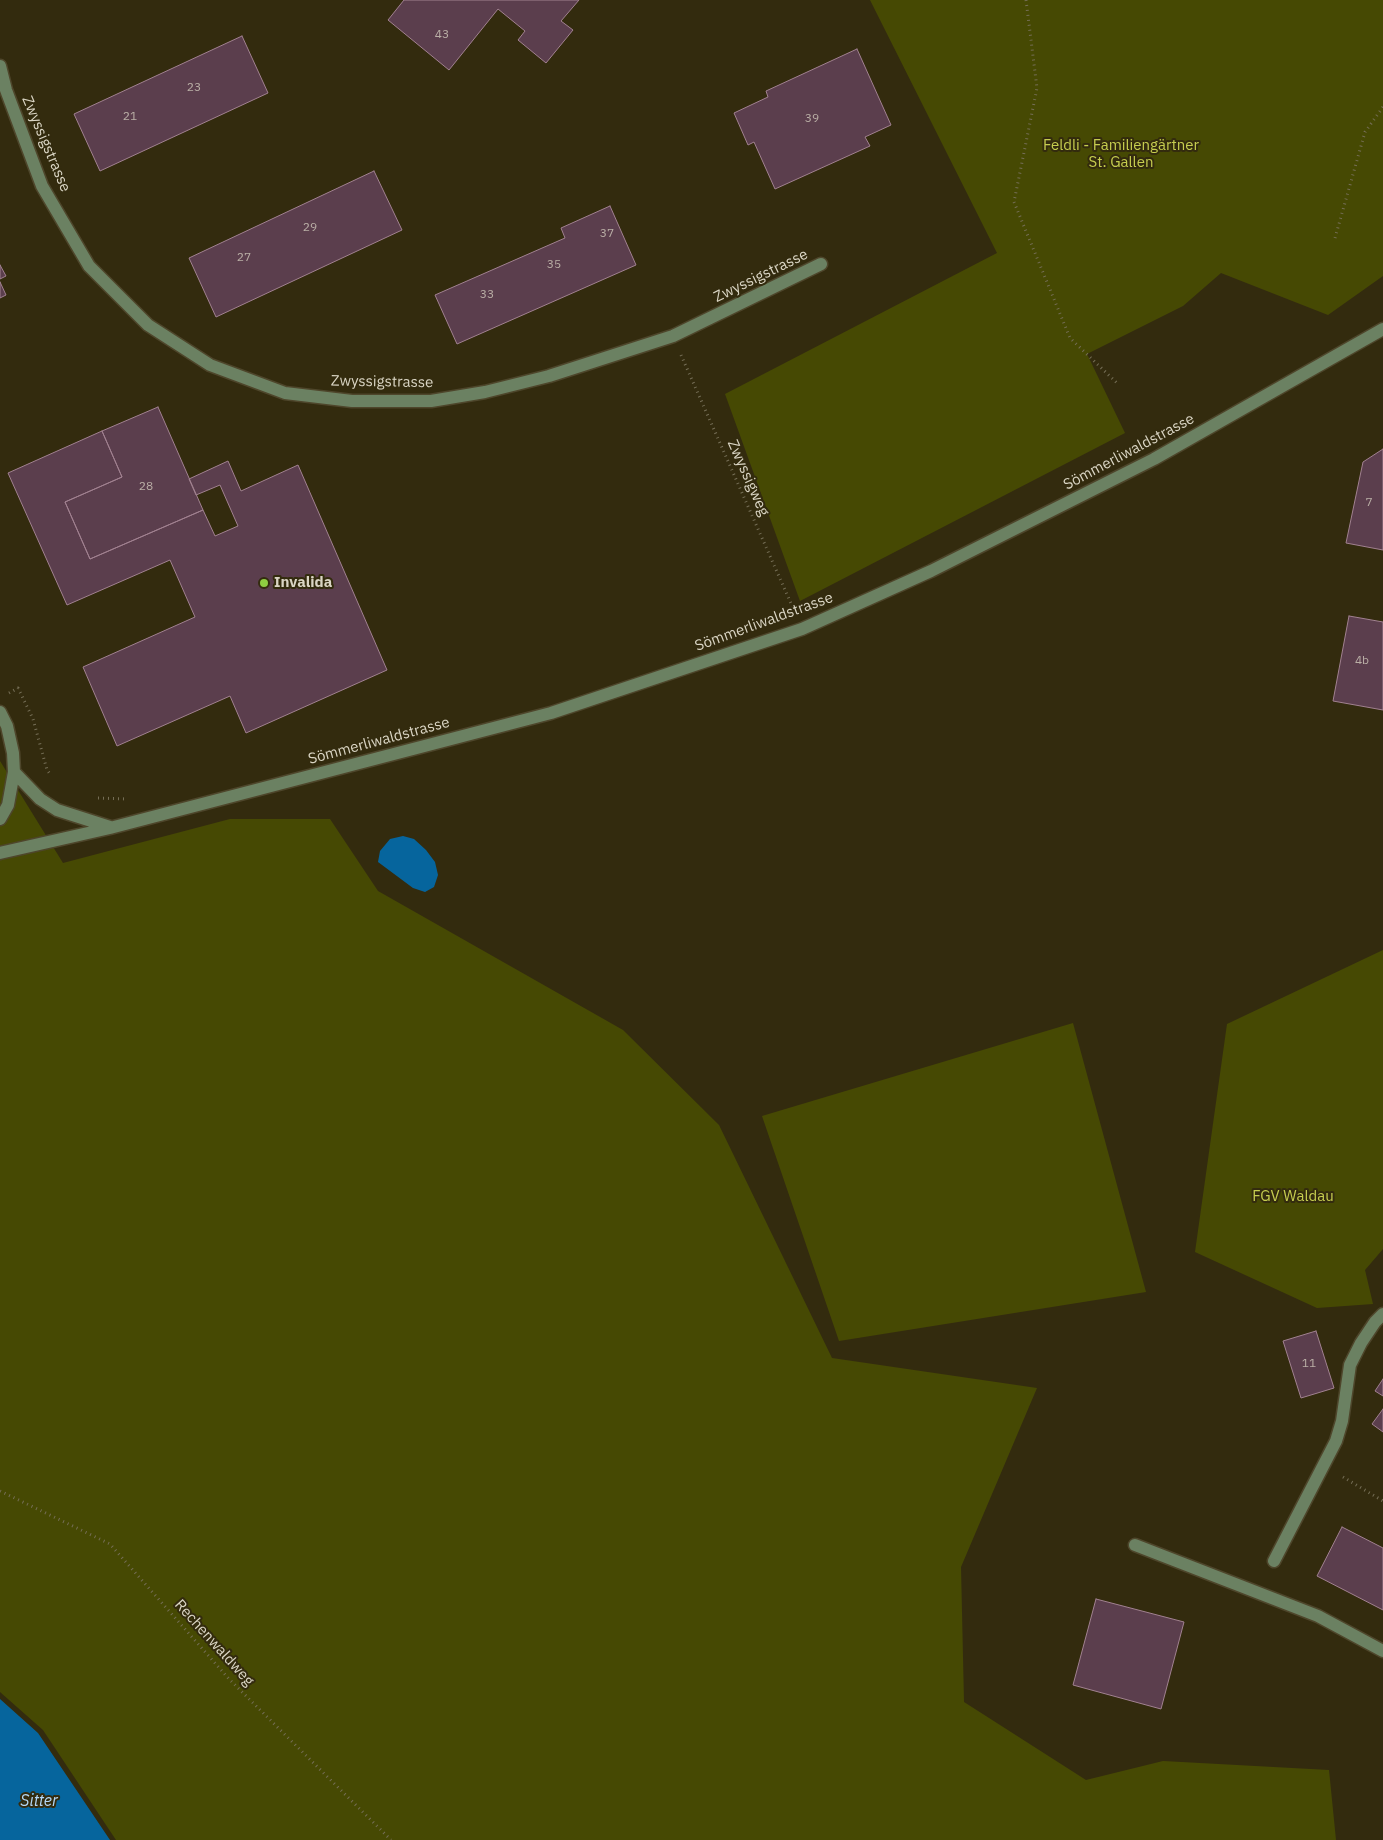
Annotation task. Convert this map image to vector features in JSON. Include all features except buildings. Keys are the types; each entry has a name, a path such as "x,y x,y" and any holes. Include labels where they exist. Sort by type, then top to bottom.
{"street":[{"name":"Zwyssigstrasse","path":"0,66 6,90 42,186 89,266 148,325 210,365 285,393 352,401 431,401 485,392 549,376 673,336 822,264"},
{"name":"Sömmerliwaldstrasse","path":"0,853 110,828 551,713 802,628 931,571 1154,459 1383,329"},
{"path":"0,712 7,726 14,772 8,805 0,819"},
{"path":"14,772 40,798 57,810 110,828"},
{"path":"1274,1561 1336,1441 1342,1421 1350,1365 1361,1343 1375,1322 1383,1314"},
{"path":"1135,1545 1318,1616 1383,1651"}],"path":[{"path":"1026,0 1037,88 1014,202 1070,338 1117,383"},
{"path":"1335,238 1364,132 1383,107"},
{"name":"Zwyssigweg","path":"673,336 802,628"},
{"path":"18,688 32,719 47,770 51,776"},
{"path":"90,798 121,798 130,800"},
{"path":"1323,1465 1383,1501"},
{"name":"Rechenwaldweg","path":"0,1491 110,1544 230,1680 391,1840"}],"green space":[{"name":"Feldli - Familiengärtner St. Gallen","path":"870,0 1383,0 1383,276 1328,315 1221,273 1183,306 1087,354 1125,433 800,601 725,394 997,253"},
{"path":"0,761 63,863 230,819 330,819 378,891 623,1030 719,1125 832,1358 1037,1388 961,1567 964,1702 1086,1780 1163,1761 1329,1770 1336,1840 116,1840 43,1730 0,1692"},
{"name":"FGV Waldau","path":"1383,950 1383,1249 1365,1270 1373,1304 1317,1308 1195,1252 1227,1024"},
{"path":"1073,1023 1146,1292 839,1341 762,1116"}],"water":[{"path":"403,836 414,839 435,862 438,875 434,887 425,892 413,888 378,862 380,851 390,839"},
{"name":"Sitter","path":"0,1699 38,1733 110,1840 0,1840"}],"place":[{"name":"Invalida","path":"264,583"}]}
